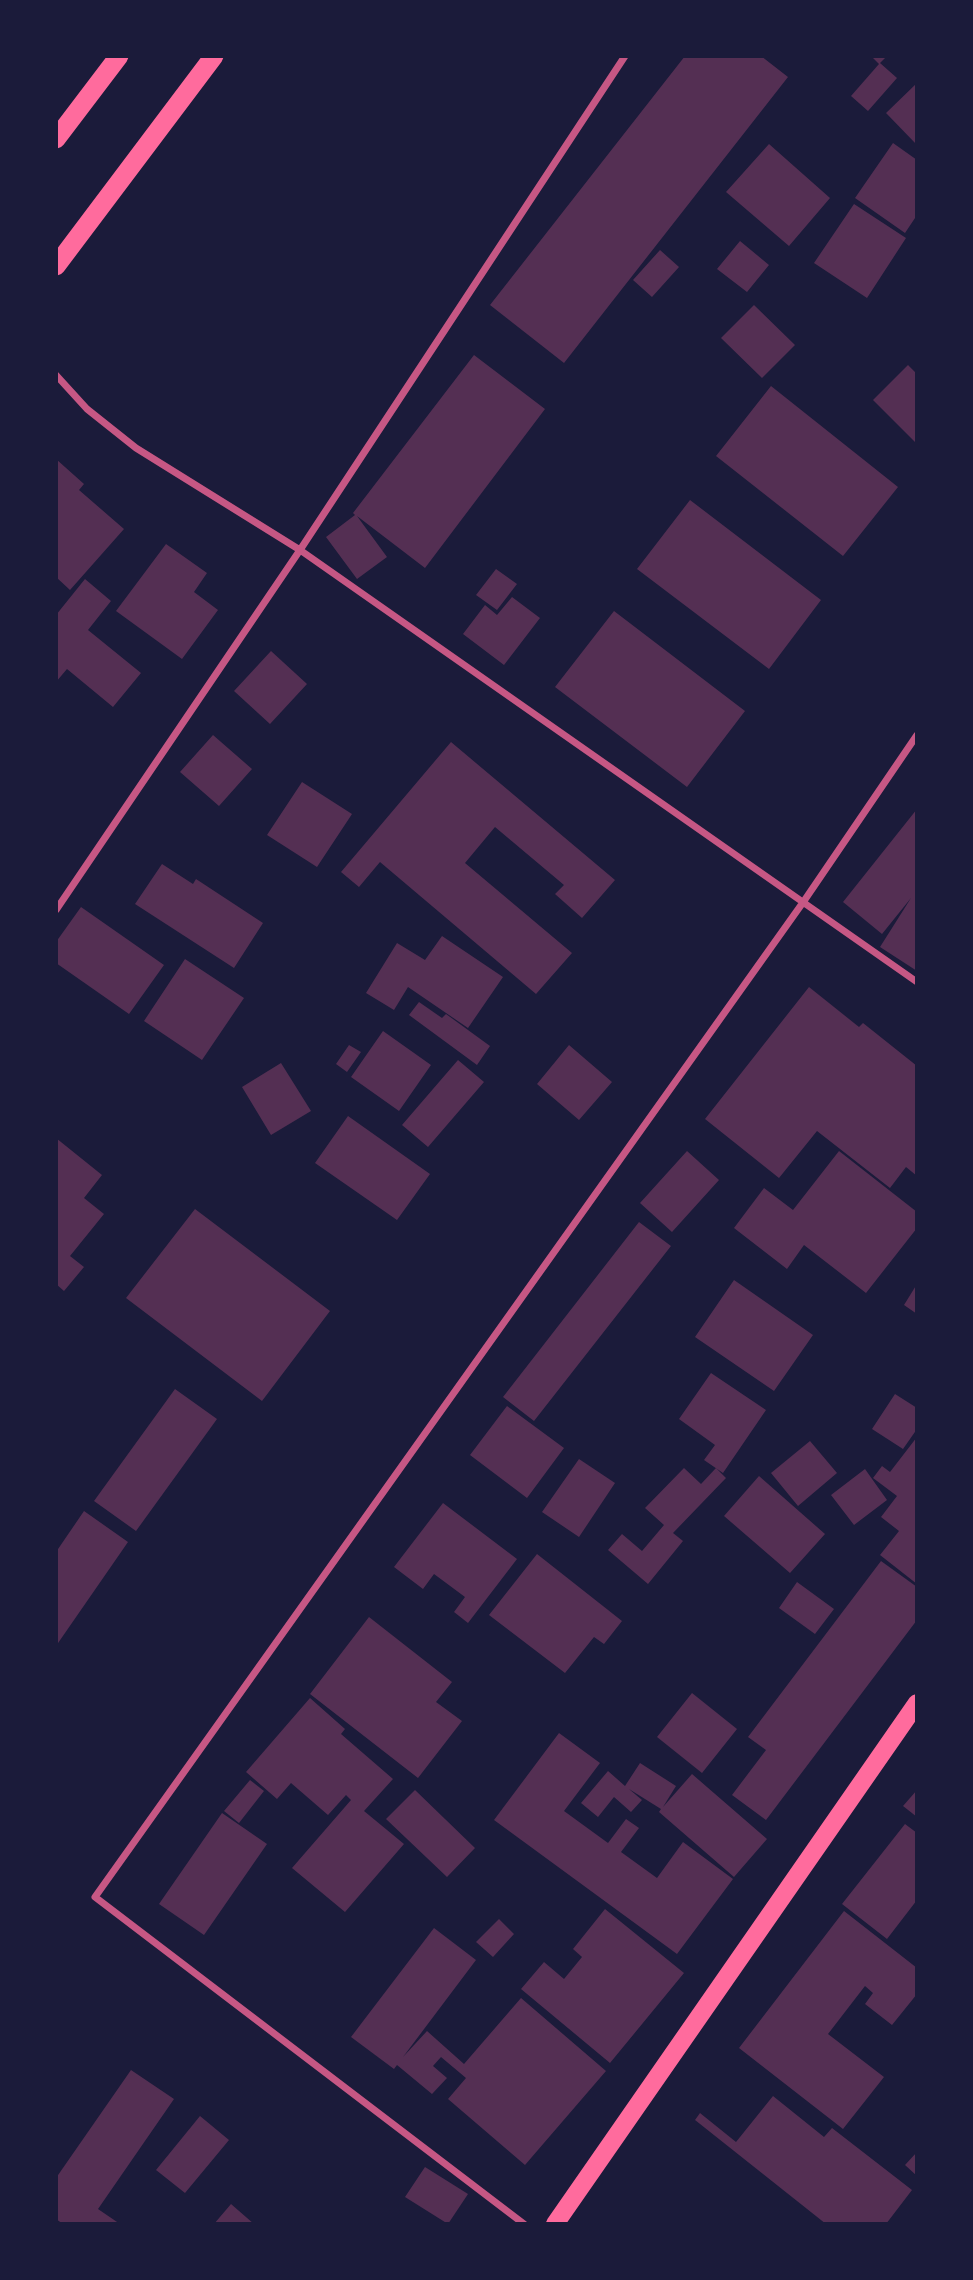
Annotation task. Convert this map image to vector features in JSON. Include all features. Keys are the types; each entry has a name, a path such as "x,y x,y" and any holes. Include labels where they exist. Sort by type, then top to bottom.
{"highway":[{"path":"56,139 119,56"},
{"path":"56,266 215,56"}],"main road":[{"path":"555,2224 917,1703"}],"street":[{"path":"56,910 300,550 625,56"},
{"path":"56,376 87,409 136,447 300,550 917,982"},
{"path":"524,2224 95,1897 804,901 917,735"}],"building":[{"path":"685,56 761,56 788,77 564,363 490,305"},
{"path":"871,56 887,56 880,63 897,78 868,111 851,96 879,64"},
{"path":"917,83 917,145 886,113"},
{"path":"893,143 917,160 917,215 905,233 855,198"},
{"path":"769,144 830,198 789,246 726,192"},
{"path":"854,204 906,238 867,298 814,263"},
{"path":"740,241 769,265 747,292 717,269"},
{"path":"660,250 679,267 652,297 633,280"},
{"path":"754,305 795,345 762,378 721,338"},
{"path":"474,355 545,409 425,568 357,516 387,557 357,579 326,537 355,515 353,513"},
{"path":"908,365 917,374 917,444 873,400"},
{"path":"771,386 898,487 843,556 716,456"},
{"path":"56,459 84,484 79,490 124,529 70,590 56,577"},
{"path":"690,500 821,600 769,669 637,569"},
{"path":"166,544 207,573 194,592 218,610 182,659 116,611"},
{"path":"496,569 517,584 497,610 476,595"},
{"path":"85,579 111,601 88,630 141,673 113,707 67,669 56,682 56,615"},
{"path":"512,597 540,618 504,665 463,634 485,605 497,615"},
{"path":"614,611 745,711 687,787 555,687"},
{"path":"271,651 307,684 270,724 234,691"},
{"path":"213,735 252,769 219,806 180,772"},
{"path":"451,742 615,880 582,918 555,894 564,885 495,827 465,863 572,953 536,994 380,862 359,887 341,872"},
{"path":"302,782 352,814 317,867 267,835"},
{"path":"917,809 917,971 880,947 911,898 882,934 843,902"},
{"path":"162,864 193,884 196,879 263,923 234,968 135,904"},
{"path":"81,907 164,965 129,1014 56,963 56,942"},
{"path":"442,936 503,977 468,1028 408,987 394,1010 366,993 397,943 425,960"},
{"path":"185,959 244,998 202,1060 144,1021"},
{"path":"809,987 859,1027 863,1023 917,1066 917,1176 906,1167 890,1188 817,1131 779,1178 705,1119"},
{"path":"419,1002 442,1018 446,1014 490,1046 477,1065 409,1015"},
{"path":"383,1031 431,1065 399,1111 351,1077"},
{"path":"349,1045 361,1052 347,1072 336,1064"},
{"path":"569,1045 612,1082 579,1120 537,1084"},
{"path":"458,1060 484,1082 428,1147 402,1125"},
{"path":"281,1063 311,1111 271,1135 242,1087"},
{"path":"348,1116 430,1174 397,1220 315,1163"},
{"path":"56,1138 102,1175 84,1198 104,1214 70,1256 84,1267 64,1291 56,1284"},
{"path":"687,1151 719,1180 672,1232 640,1203"},
{"path":"839,1151 917,1212 917,1228 866,1293 804,1245 787,1269 734,1228 764,1188 793,1210"},
{"path":"195,1209 330,1311 262,1401 126,1298"},
{"path":"639,1222 671,1246 534,1421 503,1397"},
{"path":"734,1280 813,1335 774,1391 695,1337"},
{"path":"917,1284 917,1314 904,1305"},
{"path":"711,1373 766,1410 723,1473 704,1460 715,1445 679,1419"},
{"path":"175,1389 217,1419 136,1531 94,1501"},
{"path":"895,1394 917,1408 917,1429 903,1449 872,1429"},
{"path":"507,1406 564,1448 527,1498 470,1455"},
{"path":"917,1437 917,1584 880,1555 899,1531 881,1517 897,1496 873,1478 882,1466 890,1472"},
{"path":"810,1441 837,1473 798,1506 771,1473"},
{"path":"579,1459 615,1483 579,1537 542,1512"},
{"path":"684,1468 701,1484 716,1468 726,1478 673,1533 683,1541 648,1584 608,1550 622,1534 642,1551 664,1525 645,1508"},
{"path":"865,1469 887,1500 854,1525 831,1495"},
{"path":"759,1476 825,1534 790,1573 724,1516"},
{"path":"443,1503 517,1559 468,1623 454,1612 465,1597 434,1574 423,1589 394,1567"},
{"path":"84,1511 128,1542 56,1646 56,1552"},
{"path":"537,1554 622,1621 604,1644 594,1637 565,1673 489,1615"},
{"path":"881,1561 917,1587 917,1620 766,1820 732,1795 766,1750 748,1737"},
{"path":"797,1582 834,1609 815,1634 779,1608"},
{"path":"369,1617 452,1682 436,1702 462,1721 418,1778 310,1694"},
{"path":"692,1693 737,1729 702,1773 657,1737"},
{"path":"310,1698 345,1729 341,1734 393,1779 364,1811 404,1844 345,1912 292,1868 351,1800 346,1795 328,1815 291,1783 277,1799 246,1772"},
{"path":"559,1733 600,1763 564,1811 608,1843 626,1819 639,1828 621,1852 657,1878 683,1842 733,1879 677,1954 494,1820"},
{"path":"640,1763 676,1786 663,1807 692,1774 767,1839 734,1877 659,1812 661,1809 629,1789 642,1800 631,1812 614,1797 598,1817 581,1803 608,1771 625,1786"},
{"path":"250,1780 264,1791 239,1823 224,1811"},
{"path":"415,1790 475,1848 447,1877 386,1819"},
{"path":"917,1790 917,1817 903,1806"},
{"path":"222,1813 267,1844 204,1935 159,1904"},
{"path":"905,1824 917,1833 917,1900 887,1939 842,1904"},
{"path":"605,1909 684,1973 610,2063 521,1989 544,1962 564,1979 582,1957 573,1949"},
{"path":"844,1911 917,1968 917,1994 892,2025 865,2004 873,1993 865,1986 828,2034 884,2077 843,2129 739,2048"},
{"path":"499,1919 514,1934 493,1957 476,1942"},
{"path":"434,1928 476,1960 403,2057 427,2031 464,2064 521,1998 606,2071 525,2165 448,2099 466,2078 441,2057 433,2066 447,2078 432,2094 397,2065 394,2069 351,2037"},
{"path":"131,2070 174,2099 98,2209 120,2224 63,2224 56,2219 56,2178"},
{"path":"773,2096 824,2137 832,2128 912,2190 886,2224 826,2224 695,2120 700,2113 736,2142"},
{"path":"200,2116 229,2140 185,2193 156,2170"},
{"path":"917,2152 917,2176 905,2165"},
{"path":"425,2167 468,2194 448,2224 405,2197"},
{"path":"231,2204 254,2224 214,2224"}]}
